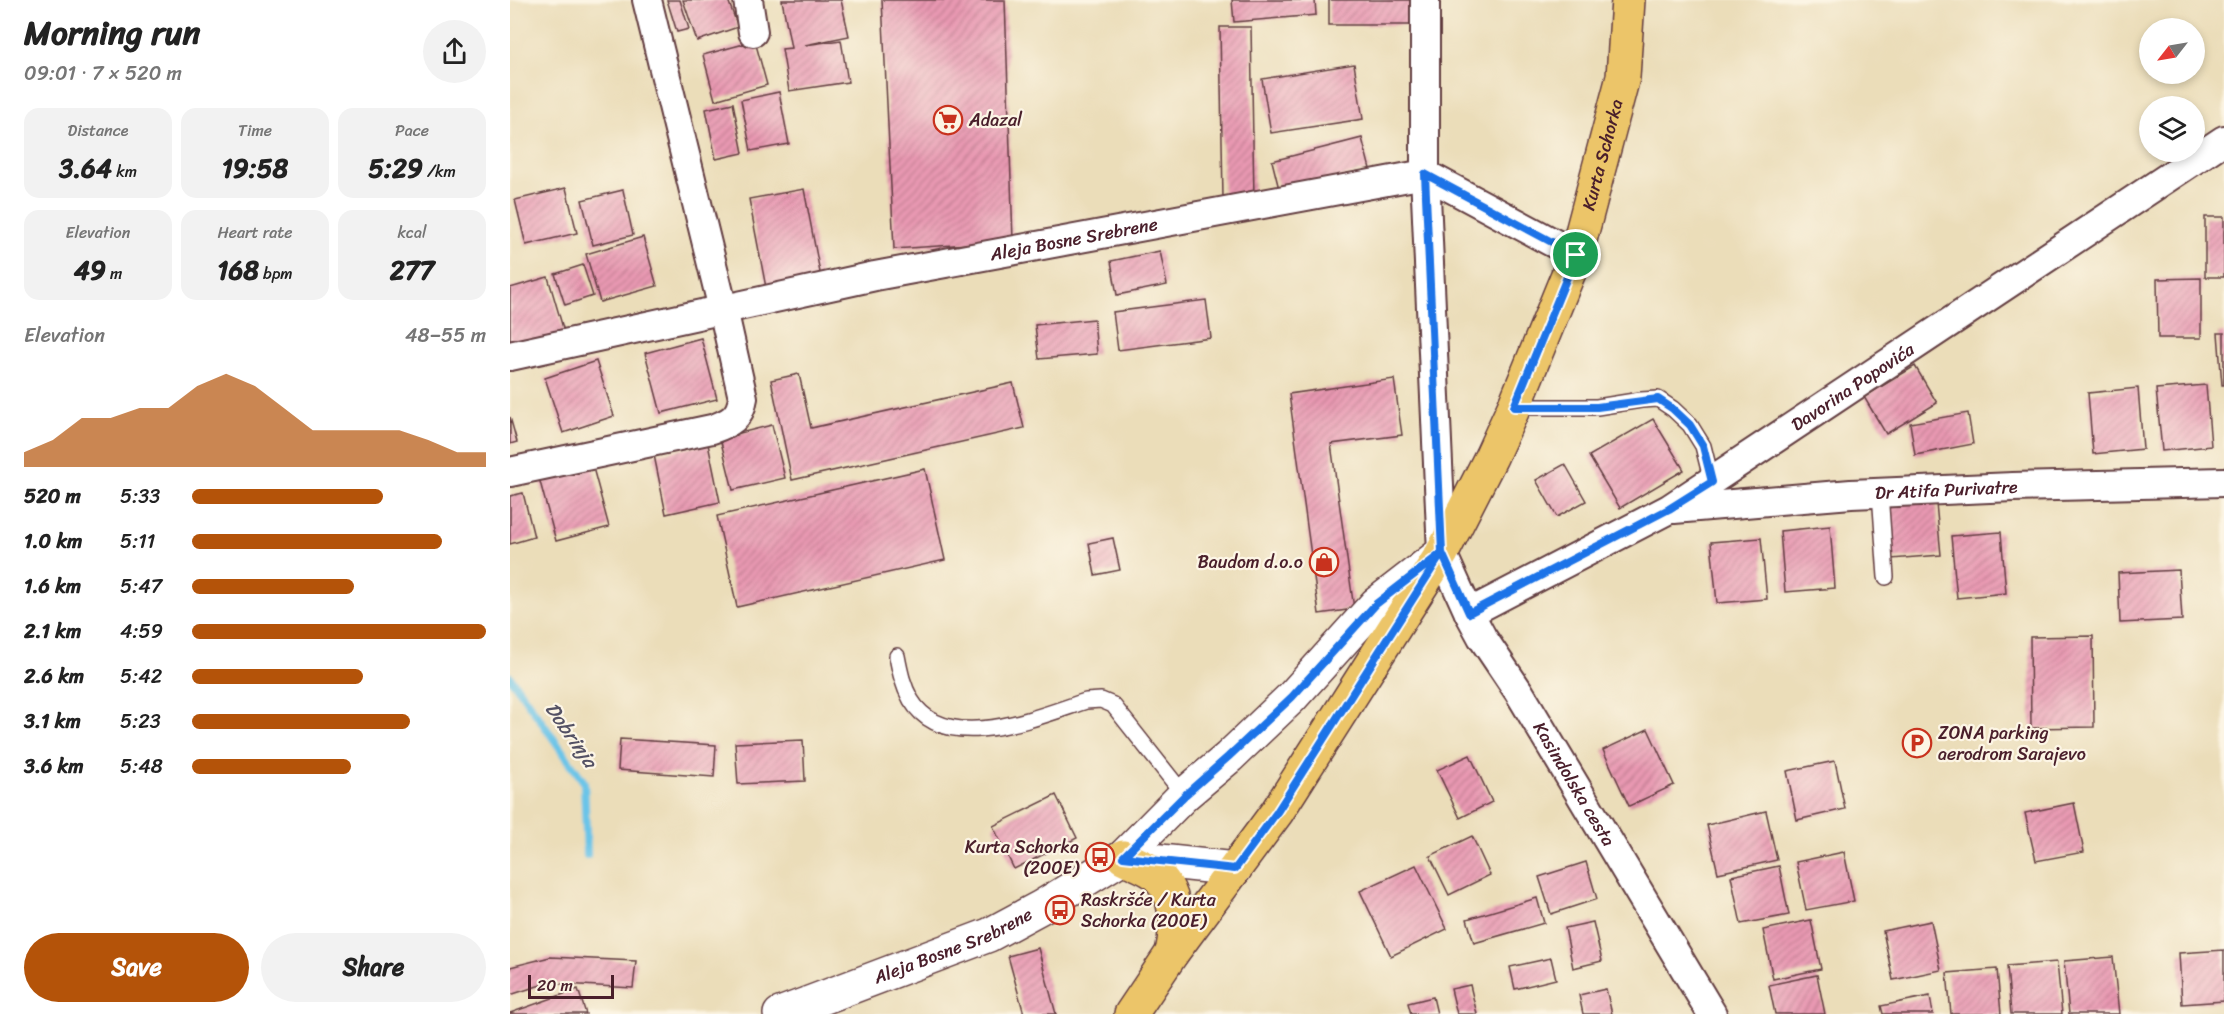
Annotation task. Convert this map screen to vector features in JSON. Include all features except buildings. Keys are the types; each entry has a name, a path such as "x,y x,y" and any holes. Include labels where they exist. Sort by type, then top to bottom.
{"main road":[{"name":"Kurta Schorka","path":"1131,1014 1172,953 1277,812 1442,553 1514,407 1576,255 1623,77 1628,0"},
{"path":"1123,857 1154,872 1167,890 1175,910 1177,932 1172,953"}],"street":[{"path":"510,472 712,429 726,424 741,409 743,398 723,309 647,0"},
{"path":"748,0 753,32"},
{"path":"1425,0 1425,174 1442,553"},
{"name":"Davorina Popovića","path":"1469,613 1669,509 2224,140"},
{"path":"1425,174 1576,255"},
{"name":"Aleja Bosne Srebrene","path":"510,356 875,276 1425,174"},
{"name":"Dr Atifa Purivatre","path":"1669,509 1880,493 2224,482"},
{"name":"Aleja Bosne Srebrene","path":"780,1014 989,935 1041,907 1123,857 1185,795 1292,697 1376,604 1442,553"},
{"name":"Kasindolska cesta","path":"1442,553 1469,613 1519,692 1712,1014"},
{"path":"1123,857 1235,869"}],"lane":[{"path":"1514,407 1597,407 1658,399 1690,425 1703,446 1712,482"},
{"path":"1880,493 1886,577"},
{"path":"897,656 902,680 912,702 930,719 952,727 999,728 1086,701 1101,700 1113,705 1185,795"}],"waterway":[{"name":"Dobrinja","path":"510,677 584,782 587,855"}],"place":[{"name":"Adazal","path":"948,120"},
{"name":"Baudom d.o.o","path":"1324,562"},
{"name":"ZONA parking aerodrom Sarajevo","path":"1917,743"},
{"name":"Kurta Schorka (200E)","path":"1100,857"},
{"name":"Raskršće / Kurta Schorka (200E)","path":"1060,910"}],"route":[{"path":"1576,255 1425,174 1442,553 1376,604 1292,697 1185,795 1123,857 1235,869 1277,812 1442,553 1469,613 1669,509 1712,482 1703,446 1690,425 1658,399 1597,407 1514,407 1576,255"}]}
